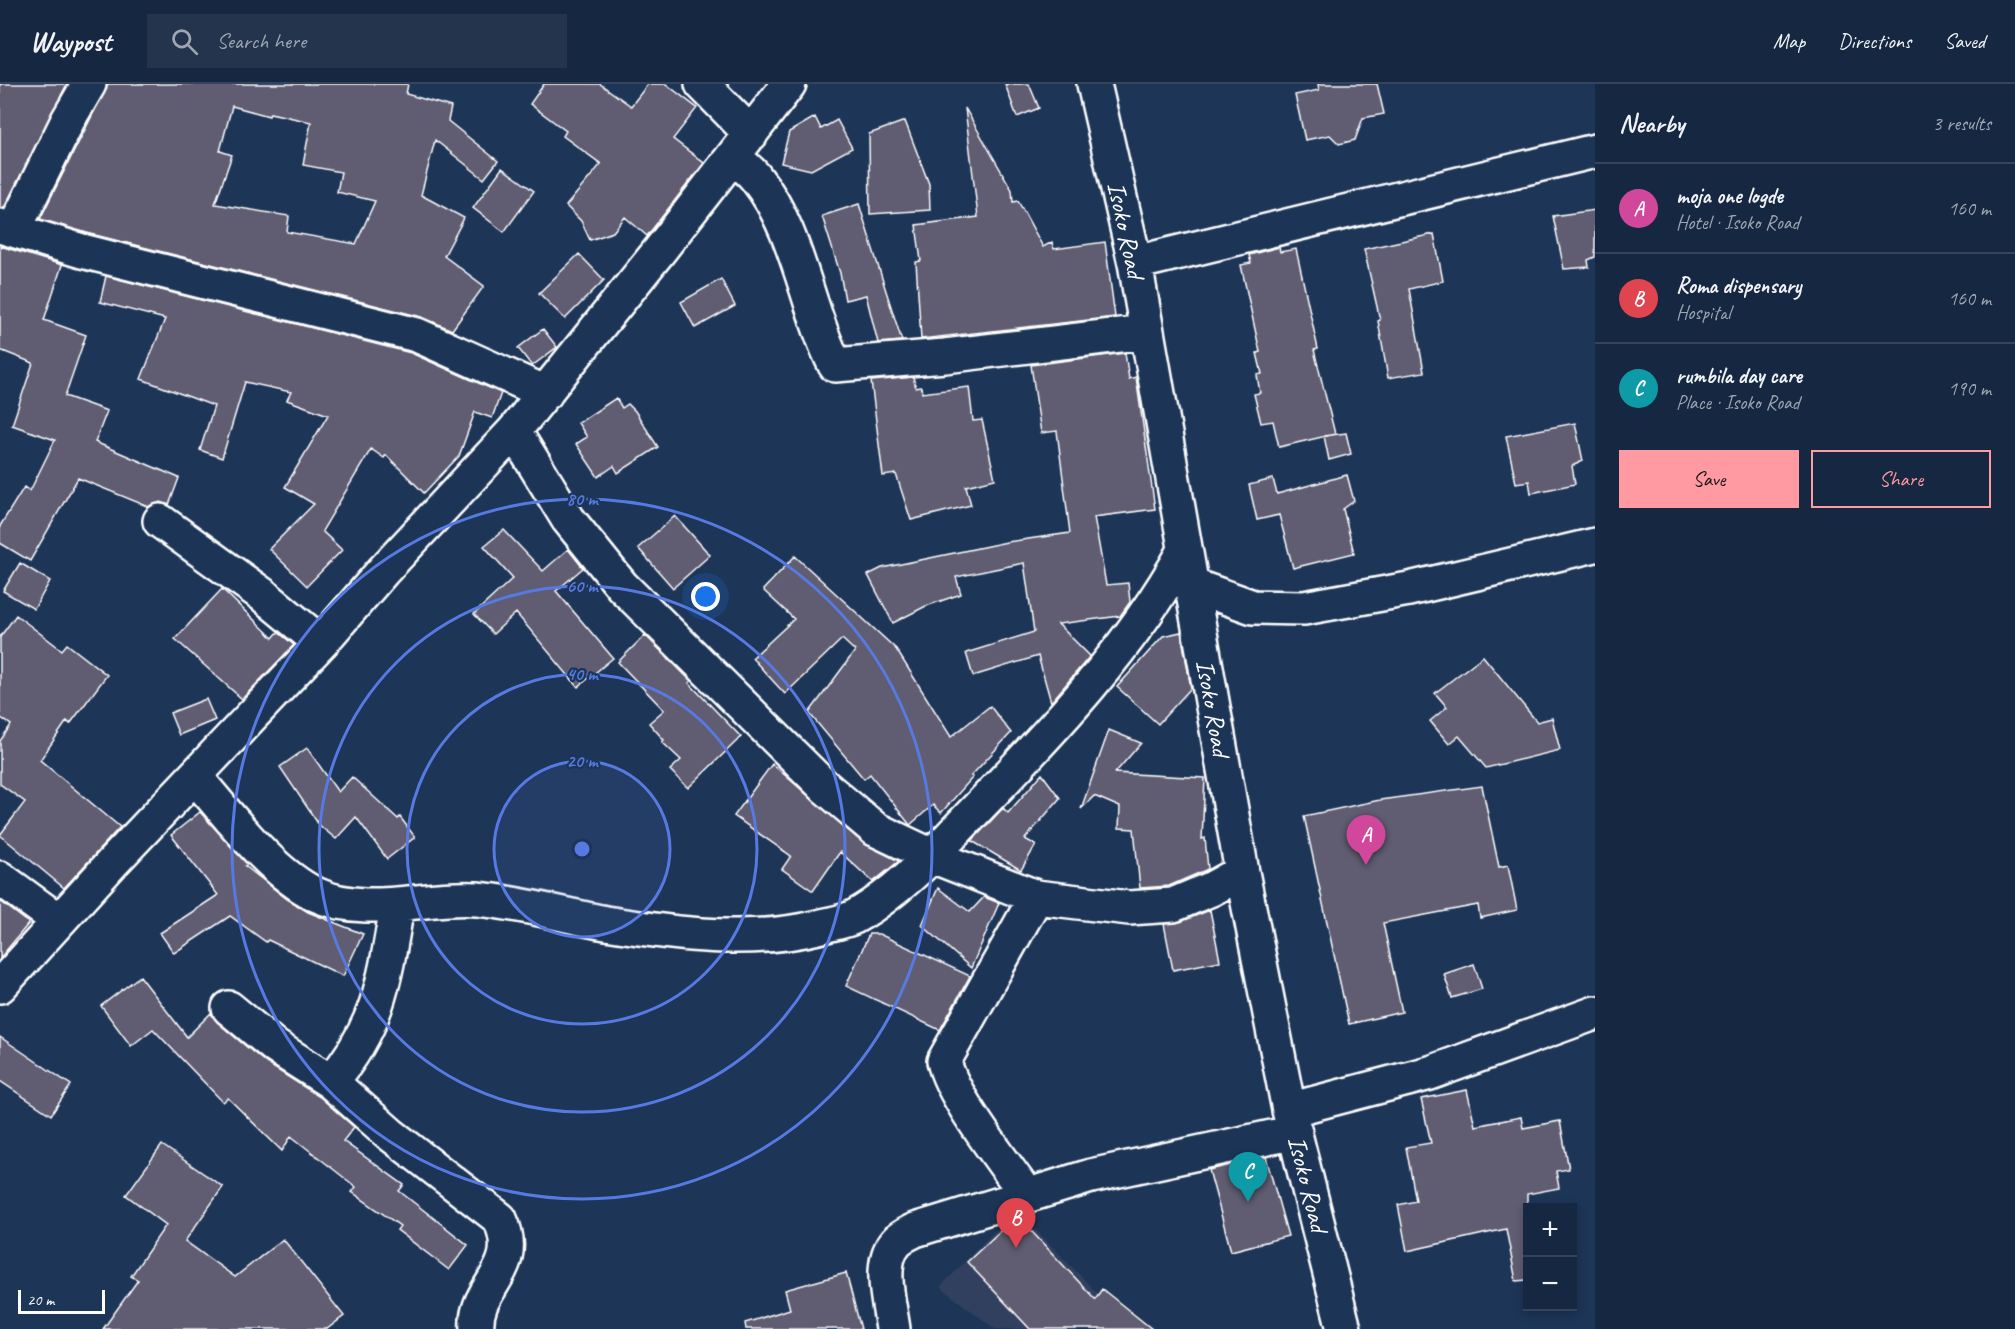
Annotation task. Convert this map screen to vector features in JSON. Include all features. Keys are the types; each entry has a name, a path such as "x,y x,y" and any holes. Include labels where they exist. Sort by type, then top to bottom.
{"street":[{"path":"89,84 7,228 82,251 417,335 546,393"},
{"path":"702,84 742,145 756,178 771,203 789,242 835,365 945,356 1145,332"},
{"path":"0,986 321,643 383,571 514,431 789,84"},
{"name":"Isoko Road","path":"1094,84 1135,263 1145,332 1242,872 1292,1121 1344,1329"},
{"path":"1135,263 1595,151"},
{"path":"514,431 568,519 597,558 659,625 825,788 875,829 932,856 1036,897 1129,909 1173,904 1211,889 1242,872"},
{"path":"160,520 263,595 321,643"},
{"path":"1191,585 1253,607 1280,609 1322,606 1409,589 1595,545"},
{"path":"195,777 279,868 313,893 334,901 397,906 438,899 513,902 605,922 685,932 731,935 792,933 852,918 908,878 932,856 1095,682 1162,592 1184,552"},
{"path":"0,878 59,921"},
{"path":"1026,1194 947,1074 944,1061 1036,897"},
{"path":"331,1082 352,1058 368,1028 385,975 397,906"},
{"path":"229,1008 276,1047 331,1082 390,1134 500,1219 508,1235 508,1247 502,1267 480,1309 477,1329"},
{"path":"893,1329 887,1280 888,1256 896,1242 915,1230 1026,1194 1136,1166 1292,1121 1595,1013"}],"shaded area":[{"path":"1016,1209 1132,1329 995,1329 940,1287"}],"building":[{"path":"0,84 67,84 4,208 0,208"},
{"path":"108,84 408,84 406,94 451,107 448,121 498,161 484,179 435,140 421,195 464,218 444,256 484,286 452,330 422,317 87,233 40,219","holes":["232,106 269,116 270,113 311,122 303,165 341,172 337,192 375,201 356,244 287,232 289,216 215,204 232,155 220,151"]},
{"path":"544,84 600,84 631,106 648,84 666,84 697,108 673,139 704,163 647,236 625,217 613,232 590,240 581,221 566,206 601,164 563,136 566,131 530,104"},
{"path":"1005,84 1029,84 1039,108 1017,117"},
{"path":"1318,84 1377,84 1384,114 1363,118 1355,140 1339,144 1330,135 1305,140 1295,95 1319,90"},
{"path":"965,108 1012,190 1013,202 1018,201 1043,247 1052,242 1054,249 1105,242 1115,317 921,339 916,262 921,261 916,225 978,217"},
{"path":"815,117 821,129 837,120 852,148 811,170 781,163 789,132"},
{"path":"905,121 929,184 930,210 870,214 869,134"},
{"path":"502,168 534,191 504,232 473,208"},
{"path":"859,204 902,341 878,343 866,295 845,300 840,273 822,216"},
{"path":"1595,210 1595,257 1588,260 1589,267 1564,269 1553,216"},
{"path":"1434,234 1443,281 1409,289 1424,372 1388,378 1378,321 1380,320 1364,249"},
{"path":"0,246 62,265 44,320 86,335 65,396 107,411 95,442 179,478 169,505 161,502 149,507 78,478 30,561 0,543 0,526 24,487 30,491 55,440 12,425 33,363 0,350"},
{"path":"1279,247 1280,252 1296,249 1318,349 1314,350 1335,434 1279,447 1273,421 1261,423 1254,394 1260,393 1257,375 1262,374 1257,353 1260,352 1241,265 1251,263 1249,255"},
{"path":"579,254 604,280 565,319 539,293"},
{"path":"106,276 411,353 501,393 492,418 475,412 459,456 424,493 386,455 384,458 371,449 322,531 342,550 307,586 269,549 314,504 285,487 328,415 287,400 291,392 245,382 222,458 200,450 214,406 141,379 165,319 100,302"},
{"path":"721,279 735,306 695,328 681,302"},
{"path":"543,329 557,347 532,366 518,348"},
{"path":"1125,353 1129,379 1136,377 1155,509 1094,517 1106,585 1128,583 1130,602 1120,616 1058,624 1090,656 1051,702 1038,656 973,676 966,653 1034,632 1024,563 956,577 961,594 926,606 893,623 868,575 882,568 1007,542 1070,533 1057,431 1041,433 1031,365"},
{"path":"913,377 916,388 921,387 922,393 969,387 973,421 982,420 995,479 966,486 971,505 911,520 896,474 883,476 871,381"},
{"path":"616,398 622,408 628,404 635,411 658,447 618,473 614,466 598,477 576,444 587,437 578,423"},
{"path":"1575,423 1583,461 1572,466 1575,484 1531,493 1529,481 1516,483 1506,436"},
{"path":"1346,433 1351,454 1329,460 1324,436"},
{"path":"1347,475 1354,501 1343,509 1354,553 1293,568 1279,515 1257,520 1249,485 1273,479 1277,494"},
{"path":"675,516 710,555 673,588 638,548"},
{"path":"504,530 543,571 568,549 583,568 556,591 613,658 578,687 516,613 493,634 474,614 513,578 484,546"},
{"path":"795,556 896,649 951,737 990,706 1011,733 941,813 933,805 910,825 870,774 864,779 809,713 855,651 842,639 785,694 752,658 794,619 763,590"},
{"path":"20,563 50,581 34,609 3,591"},
{"path":"222,589 273,638 278,632 294,645 242,699 175,639"},
{"path":"16,615 62,650 67,644 107,675 70,724 67,721 40,760 120,827 64,888 0,835 25,802 0,784 0,741 11,725 0,717 0,637"},
{"path":"1181,632 1191,688 1158,724 1117,687 1163,636"},
{"path":"645,635 691,681 689,683 741,737 688,788 670,770 681,760 662,742 664,740 649,723 664,710 618,662"},
{"path":"1483,656 1537,722 1552,718 1560,750 1486,768 1459,736 1449,744 1430,721 1447,707 1435,693"},
{"path":"206,699 215,720 179,735 170,713"},
{"path":"1109,730 1141,743 1115,773 1205,778 1202,839 1205,838 1208,869 1169,886 1140,888 1134,829 1119,828 1120,807 1094,796 1081,809"},
{"path":"307,748 338,792 352,777 398,819 400,817 415,837 387,859 356,817 336,839 319,825 280,767"},
{"path":"772,764 863,843 899,861 873,882 840,852 813,891 782,869 791,856 734,816"},
{"path":"1042,774 1060,798 1025,839 1036,845 1021,870 972,841 1003,808 1008,813"},
{"path":"1482,786 1499,867 1508,865 1517,910 1480,918 1478,905 1383,923 1402,1012 1349,1024 1304,816 1380,800"},
{"path":"200,812 247,864 245,866 287,899 308,912 363,934 343,976 268,940 266,942 230,916 174,953 160,933 218,895 171,835"},
{"path":"938,888 970,912 984,897 999,903 971,968 922,925"},
{"path":"0,901 29,923 0,958"},
{"path":"1210,910 1220,961 1173,970 1164,924 1180,922"},
{"path":"869,934 879,934 970,976 940,1030 846,986"},
{"path":"1474,964 1482,989 1452,998 1444,974"},
{"path":"140,976 187,1037 211,1013 217,1022 266,1063 320,1097 354,1127 343,1141 404,1185 399,1191 468,1245 449,1270 397,1230 400,1226 352,1192 356,1187 291,1136 282,1151 228,1098 223,1102 153,1029 131,1046 101,1006"},
{"path":"0,1037 71,1085 51,1115 0,1081"},
{"path":"1467,1090 1475,1126 1521,1117 1523,1128 1560,1121 1569,1169 1556,1171 1559,1188 1527,1194 1527,1203 1523,1203 1523,1280 1516,1281 1506,1229 1407,1251 1398,1205 1416,1201 1406,1147 1431,1143 1421,1099"},
{"path":"162,1145 223,1187 185,1241 235,1277 283,1239 344,1316 327,1329 103,1329 138,1280 131,1276 166,1225 126,1195"},
{"path":"1266,1157 1288,1236 1231,1251 1209,1170"},
{"path":"1019,1218 1095,1299 1102,1289 1152,1329 1030,1329 967,1262 1012,1220"},
{"path":"846,1273 861,1329 746,1329 745,1323 790,1309 785,1290"}],"place":[{"name":"moja one logde","path":"1366,865"},
{"name":"rumbila day care","path":"1248,1202"},
{"name":"Roma dispensary","path":"1016,1248"}]}
